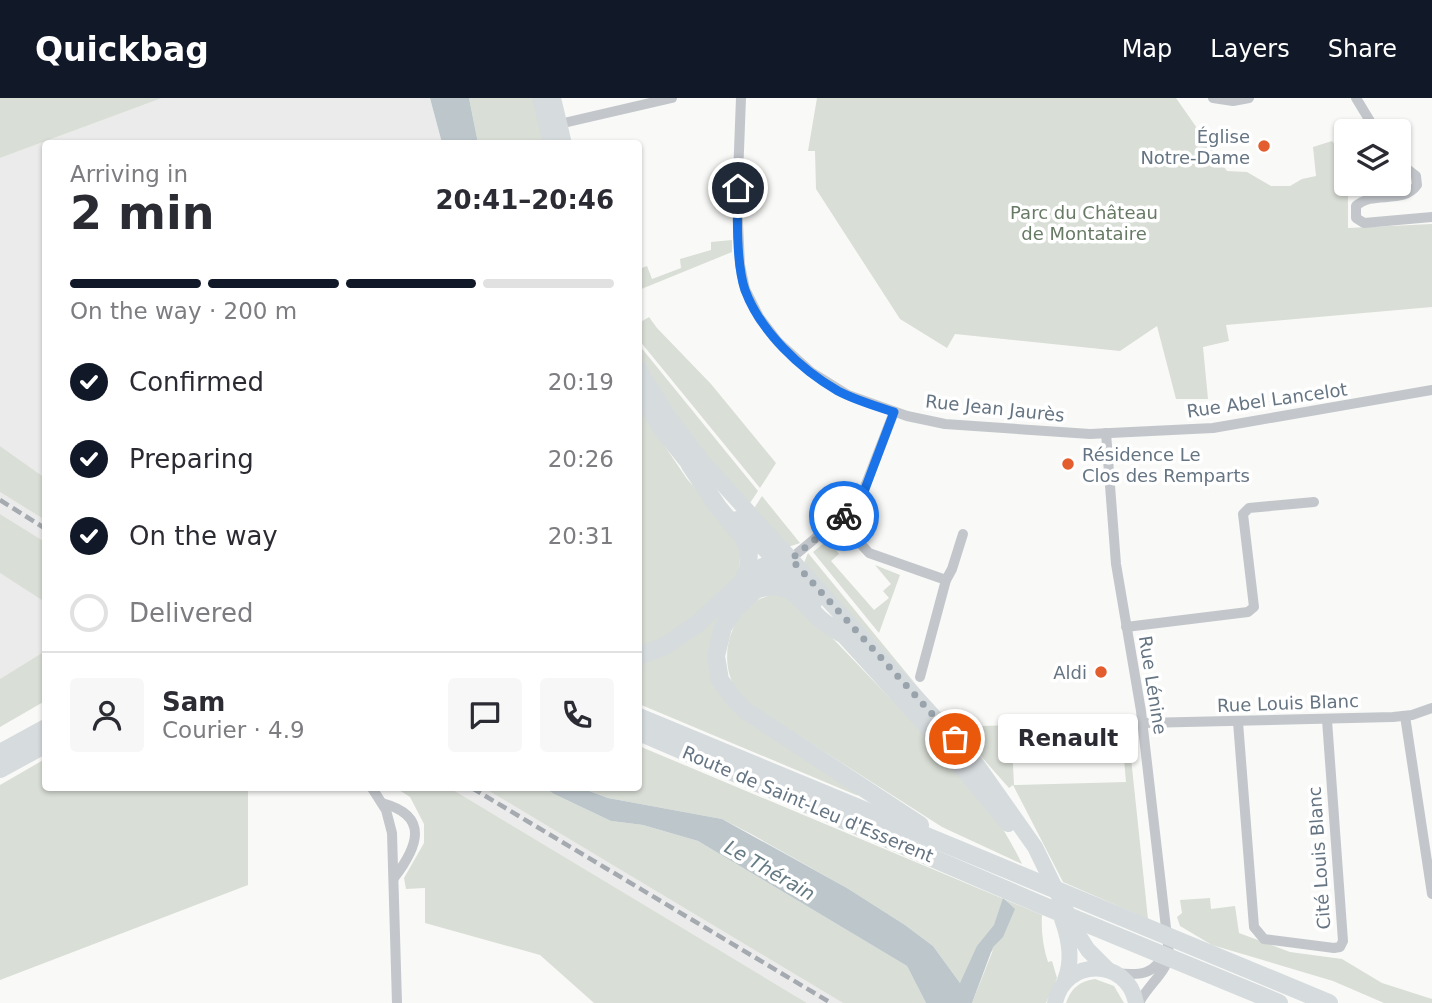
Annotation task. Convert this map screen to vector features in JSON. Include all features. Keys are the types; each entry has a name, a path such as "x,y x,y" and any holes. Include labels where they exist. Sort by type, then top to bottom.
{"main road":[{"path":"540,98 562,140"},
{"path":"551,140 553,98"},
{"path":"642,374 694,451 841,633 957,761 1030,853 1045,879 1065,929 1070,963 1055,1003"},
{"path":"642,398 710,497 747,543 750,586"},
{"path":"690,466 975,762 1035,846 1088,950 1128,983 1138,1003"},
{"path":"786,563 764,566 719,634 716,664 720,680 728,692 755,717 891,804 949,845"},
{"path":"642,655 682,636 750,586 789,588 823,622 841,633"},
{"path":"642,718 1329,1003"},
{"path":"0,753 42,730"},
{"name":"Route de Saint-Leu d'Esserent","path":"642,733 1279,1003"},
{"path":"0,769 42,746"},
{"path":"1065,981 1085,969 1096,967 1112,971"}],"street":[{"path":"553,125 672,98"},
{"name":"Rue Jean Jaurès","path":"741,98 737,202 741,275 749,300 772,335 817,376 848,395 894,412 971,427 1106,433"},
{"path":"1213,98 1233,101 1249,98"},
{"path":"1356,98 1369,119"},
{"path":"1411,172 1416,176 1418,185 1411,191"},
{"path":"1395,196 1364,200 1356,206 1356,218 1364,223 1432,218"},
{"name":"Rue Abel Lancelot","path":"1106,433 1213,428 1432,390"},
{"path":"786,563 839,520 862,497 894,412"},
{"name":"Rue Lénine","path":"1106,433 1116,564 1143,723 1169,954 1167,965 1146,989 1138,1003"},
{"path":"1126,627 1248,612 1254,607 1243,514 1249,508 1314,502"},
{"path":"839,520 869,553 946,580"},
{"path":"920,677 946,580 962,534"},
{"name":"Rue Louis Blanc","path":"1143,723 1405,716 1432,708"},
{"path":"1405,716 1432,894"},
{"name":"Cité Louis Blanc","path":"1238,722 1254,927 1264,939 1334,948 1340,947 1343,942 1327,720"},
{"path":"374,791 382,803 392,833 397,1003"},
{"path":"382,803 410,818 415,832 411,853 394,878"},
{"path":"1112,971 1138,975 1152,971 1162,959 1167,942"}],"shaded area":[{"path":"162,98 430,98 441,140 49,140"},
{"path":"42,142 42,476 0,446 0,158"},
{"path":"0,492 42,518 42,540 0,514"},
{"path":"0,573 42,599 42,653 0,679"},
{"path":"455,791 489,791 843,1003 807,1003"}],"green space":[{"path":"0,98 162,98 49,140 42,140 42,142 0,158"},
{"path":"469,98 535,98 545,140 477,140"},
{"name":"Parc du Château de Montataire","path":"817,98 1176,98 1227,171 1247,172 1271,186 1290,186 1302,179 1316,176 1313,147 1332,141 1334,196 1348,196 1348,228 1432,224 1432,307 1226,325 1229,341 1203,347 1208,399 1176,399 1157,326 1120,351 955,334 947,348 900,319 816,189 815,151 808,151"},
{"path":"732,240 732,252 642,289 642,268 647,266 652,279 681,268 680,259 711,250 711,242"},
{"path":"649,317 711,384 776,463 760,488 642,344 642,321"},
{"path":"642,349 758,491 748,506 709,465 642,366"},
{"path":"642,412 687,479 728,525 741,546 738,576 680,628 642,646"},
{"path":"0,446 42,476 42,518 0,492"},
{"path":"762,496 800,543 788,547 753,510"},
{"path":"0,514 42,540 42,600 0,573"},
{"path":"840,530 855,548 851,550 841,539 833,546 839,554 831,561 874,610 889,598 883,591 891,584 875,565 900,575 879,633 813,552"},
{"path":"808,553 922,692 804,563"},
{"path":"781,594 794,600 817,622 958,770 999,824 1022,864 942,827 767,715 740,694 729,672 727,657 734,627 752,604"},
{"path":"733,603 715,686 863,796 642,705 642,663 667,654 690,639"},
{"path":"42,653 42,703 0,727 0,679"},
{"path":"1011,725 1014,785 1126,782 1124,759 1131,758 1148,919 1063,882 1013,785 1009,788 955,727"},
{"path":"642,747 1042,915 1045,951 1048,962 1052,961 1057,978 1046,1003 972,1003 993,950 960,983 933,946 905,925 847,888 751,834 722,819 608,798 589,791 642,791"},
{"path":"42,761 42,791 248,791 248,885 0,980 0,785"},
{"path":"401,791 455,791 807,1003 594,1003 540,955 425,923 425,888 406,889 404,878 424,843 424,824 410,797"},
{"path":"489,791 550,791 611,821 643,825 698,841 907,966 926,1003 843,1003"},
{"path":"1210,898 1211,909 1235,906 1239,933 1290,952 1342,959 1382,983 1432,999 1432,1003 1384,1003 1333,981 1212,945 1180,926 1177,917 1182,913 1180,900"},
{"path":"1095,979 1114,986 1124,1003 1066,1003 1077,986"}],"water":[{"path":"430,98 469,98 477,140 441,140"},
{"name":"Le Thérain","path":"550,791 589,791 608,798 722,819 847,888 905,925 933,946 960,983 977,946 994,925 1003,898 1015,909 1003,937 993,947 972,1003 926,1003 907,966 698,841 643,825 611,821"}],"railway":[{"path":"0,500 42,526"},
{"path":"477,791 831,1003"}],"way so far":[{"path":"844,516 791,559 955,739"}],"place":[{"name":"Église Notre-Dame","path":"1264,146"},
{"name":"Résidence Le Clos des Remparts","path":"1068,464"},
{"name":"Aldi","path":"1101,672"},
{"name":"Renault","path":"955,739"}],"route":[{"path":"738,188 741,275 749,300 759,317 778,342 822,380 859,400 894,412 862,497 844,516"}]}
